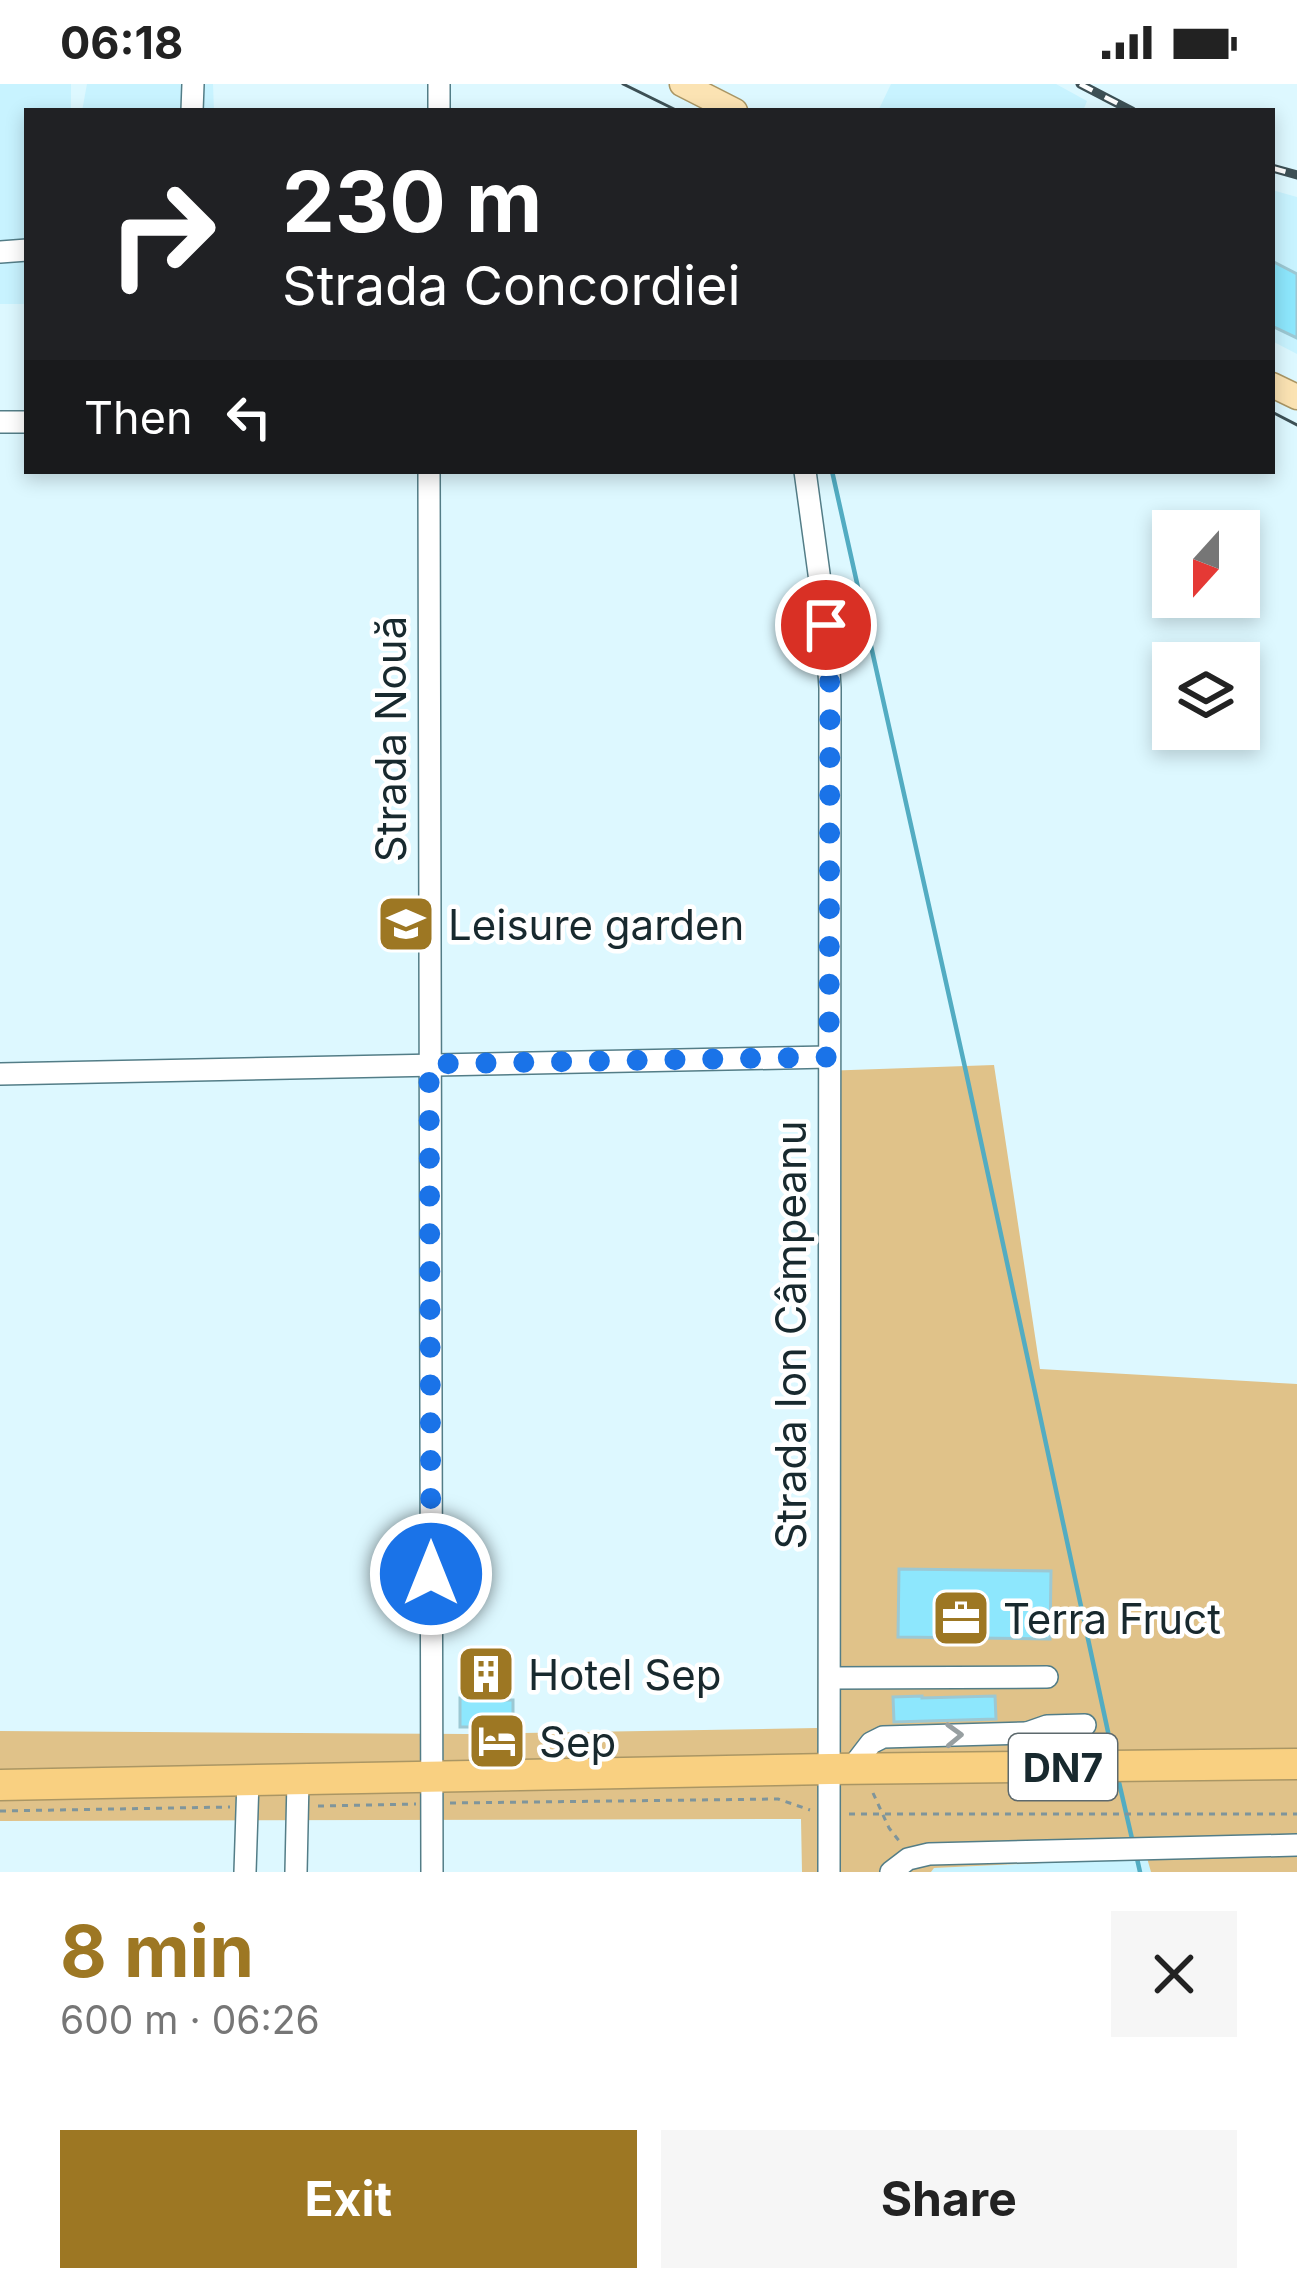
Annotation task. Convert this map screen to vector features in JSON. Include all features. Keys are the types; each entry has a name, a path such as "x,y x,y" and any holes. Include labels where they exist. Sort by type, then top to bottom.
{"highway":[{"name":"DN7","path":"0,1784 247,1794 433,1791 848,1769 1297,1764"}],"main road":[{"path":"682,84 729,108"}],"street":[{"name":"Strada Nouă","path":"429,474 432,1872"},
{"name":"Strada Ion Câmpeanu","path":"805,474 828,646 830,1678 848,1769 829,1813 829,1872"},
{"path":"0,1073 829,1057"},
{"path":"830,1678 1047,1677"},
{"path":"848,1769 883,1737 1028,1733 1047,1726 1085,1725"},
{"path":"1028,1733 1049,1743 1066,1767"},
{"path":"296,1872 298,1793"},
{"path":"245,1872 247,1794"},
{"path":"900,1866 928,1854 971,1862 1297,1845"}],"path":[{"path":"848,1769 884,1815 900,1866"},
{"path":"298,1793 433,1791 778,1799 818,1813 884,1815 1297,1814"},
{"path":"0,1811 247,1794"}],"shaded area":[{"path":"0,84 71,84 71,108 24,108 24,304 0,304"},
{"path":"87,84 213,84 214,108 83,108"},
{"path":"891,84 1056,84 1087,101 1084,108 879,108"},
{"path":"1275,191 1297,197 1297,354 1275,343"},
{"path":"994,1065 1040,1369 1297,1384 1297,1872 1151,1872 1147,1858 934,1868 931,1872 802,1872 801,1819 0,1821 0,1731 467,1734 817,1728 822,1071"},
{"path":"1148,1858 1151,1872 931,1872 934,1868"}],"building":[{"path":"1275,263 1297,274 1297,338 1275,327"},
{"path":"899,1569 1051,1571 1050,1639 898,1637"},
{"name":"Hotel Sep","path":"469,1650 503,1650 503,1700 513,1700 513,1727 460,1727 460,1698 469,1698"},
{"path":"995,1696 996,1719 894,1722 893,1697"}],"waterway":[{"path":"833,474 1113,1755"},
{"path":"1118,1778 1133,1843"},
{"path":"1136,1854 1140,1872"}],"tram line":[{"path":"623,84 672,108"},
{"path":"1275,414 1297,425"}],"railway":[{"path":"1080,84 1126,108"},
{"path":"1275,169 1297,175"}],"place":[{"name":"Leisure garden","path":"406,924"},
{"name":"Terra Fruct","path":"961,1618"},
{"name":"Hotel Sep","path":"486,1674"},
{"name":"Sep","path":"497,1741"}],"route":[{"path":"431,1574 429,1064 829,1057 826,625"}]}
